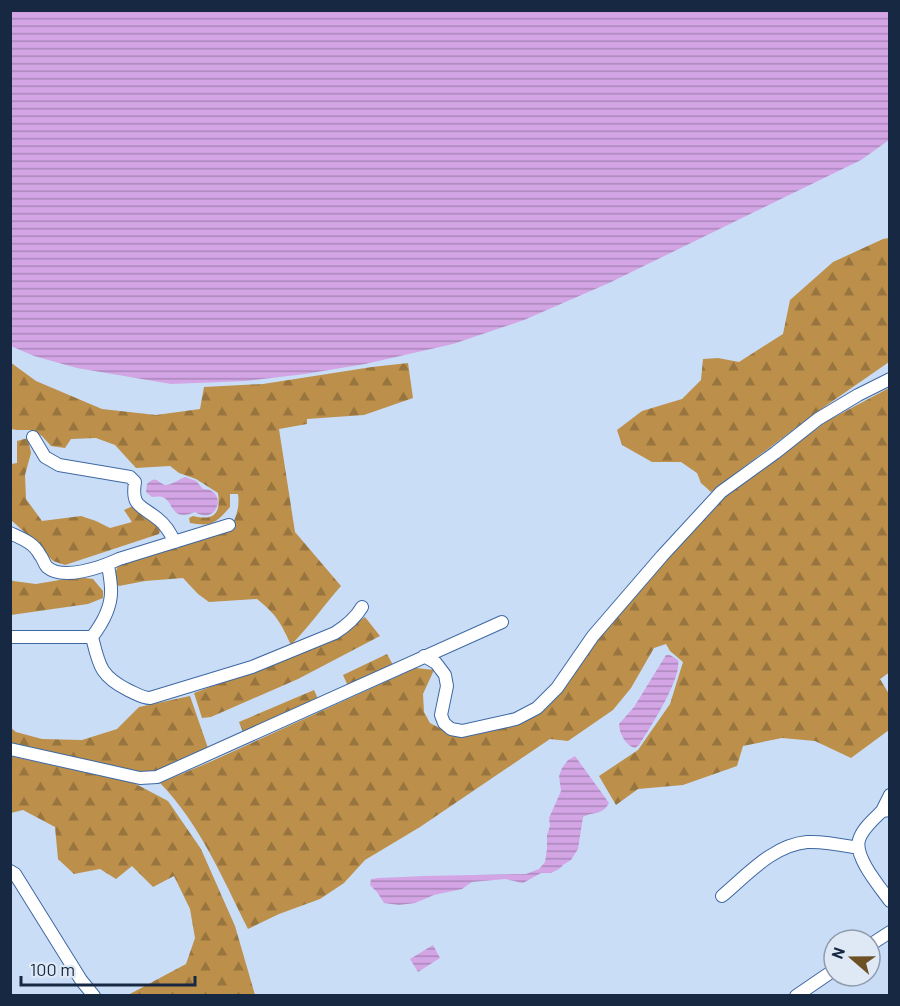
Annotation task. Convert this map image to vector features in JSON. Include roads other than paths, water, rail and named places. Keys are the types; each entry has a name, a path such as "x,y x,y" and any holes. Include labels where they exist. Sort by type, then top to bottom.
{"street":[{"path":"424,656 436,663 445,675 447,686 441,715 444,723 452,729 462,731 516,719 537,708 557,688 601,627 721,492 776,453 818,419 890,379"},
{"path":"33,436 45,457 59,465 130,477 135,482 133,495 138,505 166,527 175,542"},
{"path":"10,533 33,545 46,566 63,573 79,572 108,565 119,559 229,525"},
{"path":"92,637 105,616 110,599 108,565"},
{"path":"92,637 103,673 114,683 144,698 150,698 252,666 334,633 347,625 362,607"},
{"path":"10,749 140,778 157,777 502,622"},
{"path":"10,637 92,637"},
{"path":"890,795 886,810 869,824 859,839 858,848 860,857 890,901"},
{"path":"722,896 768,857 793,845 808,842 858,848"},
{"path":"10,871 15,874 81,980 94,996"},
{"path":"796,996 822,978"}]}
